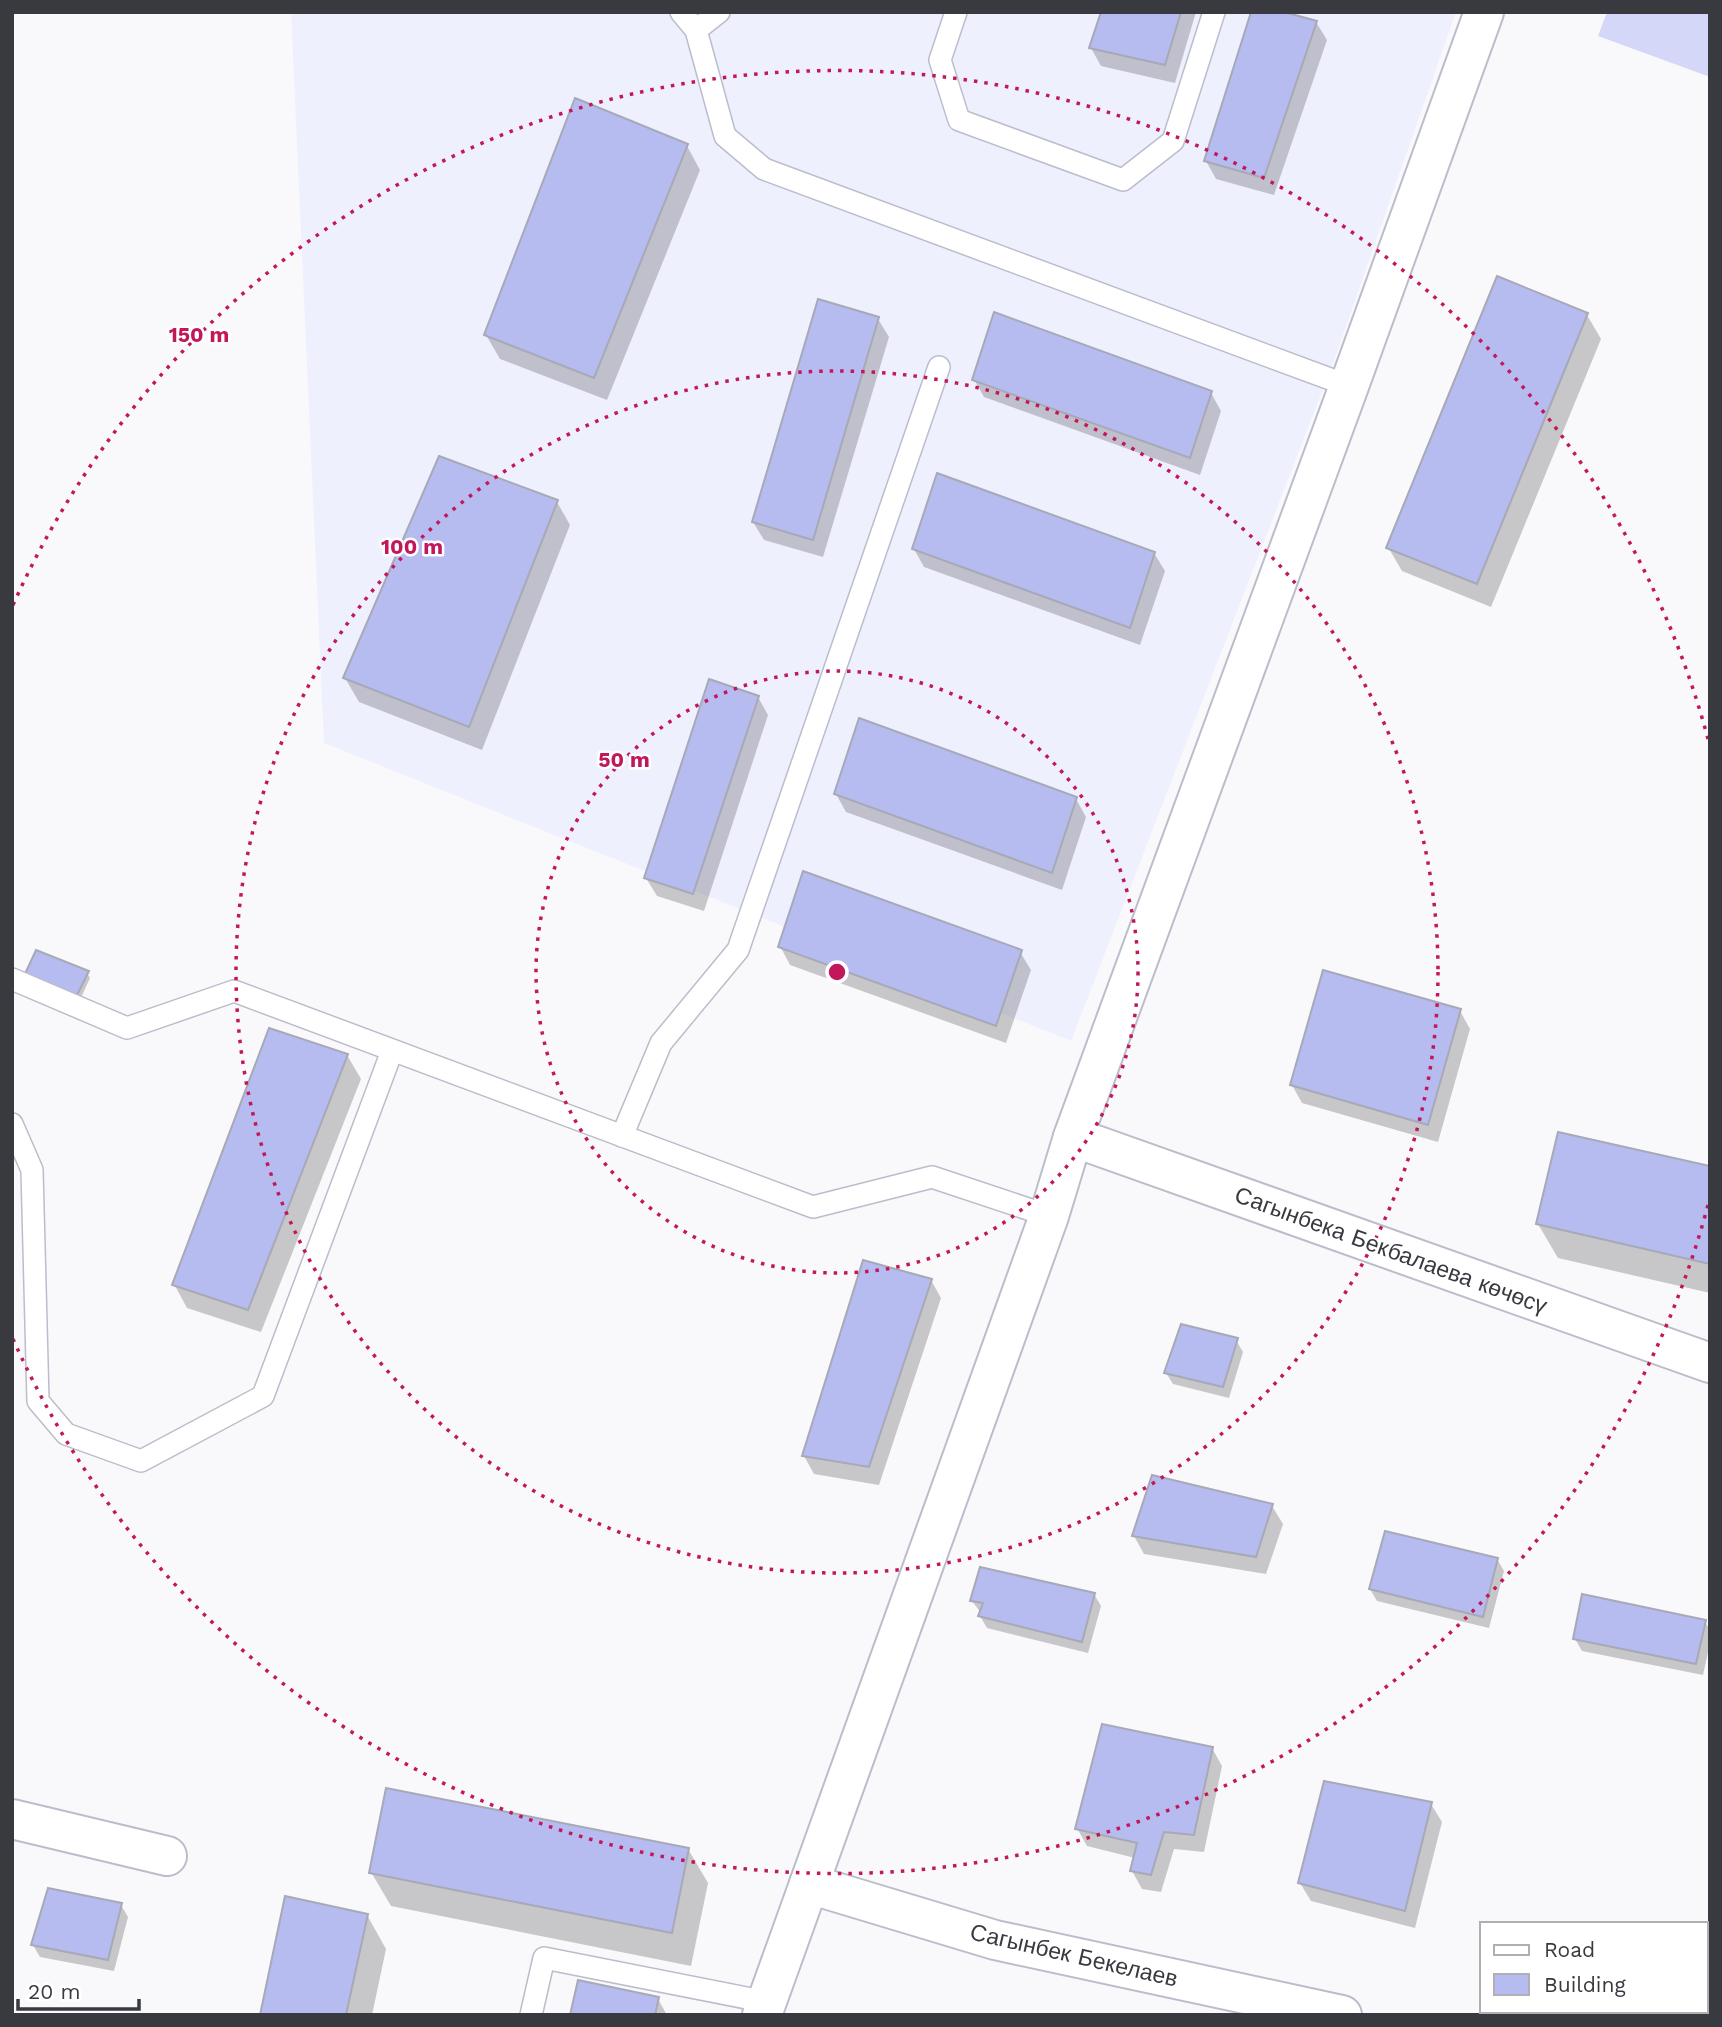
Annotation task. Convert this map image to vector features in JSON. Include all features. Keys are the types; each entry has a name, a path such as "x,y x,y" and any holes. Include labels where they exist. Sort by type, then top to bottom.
{"street":[{"path":"764,2008 1049,1216 1073,1137 1484,12"},
{"name":"Сагынбека Бекбалаева көчөсү","path":"1073,1137 1710,1363"},
{"path":"12,1819 167,1856"},
{"name":"Сагынбек Бекелаев","path":"809,1884 995,1940 1342,2015"}],"lane":[{"path":"681,12 696,30 725,136 764,169 1349,386"},
{"path":"696,30 719,12"},
{"path":"956,12 940,60 959,120 1123,180 1173,141 1214,12"},
{"path":"622,1136 661,1043 738,950 939,367"},
{"path":"12,979 127,1028 234,990 813,1208 932,1177 1049,1216"},
{"path":"12,1124 32,1170 38,1401 66,1434 141,1461 263,1396 392,1051"},
{"path":"531,2015 544,1958 764,2008"}],"shaded area":[{"path":"291,12 1456,12 1335,358 1071,1041 324,743"},
{"path":"1607,12 1710,12 1710,77 1598,36"}],"building":[{"path":"1101,12 1181,12 1165,65 1089,48"},
{"path":"1251,12 1284,12 1317,21 1264,178 1204,161"},
{"path":"575,98 688,144 594,378 484,335"},
{"path":"1497,276 1588,313 1477,584 1386,548"},
{"path":"818,299 879,317 813,540 752,522"},
{"path":"994,312 1212,391 1190,458 972,380"},
{"path":"439,456 558,500 469,727 343,678"},
{"path":"937,473 1155,552 1130,628 912,549"},
{"path":"709,679 759,696 693,894 644,878"},
{"path":"859,718 1077,797 1052,873 834,794"},
{"path":"803,871 1022,950 996,1026 778,947"},
{"path":"36,950 89,971 76,997 24,976"},
{"path":"1323,970 1461,1009 1428,1125 1290,1085"},
{"path":"269,1028 348,1054 248,1310 172,1285"},
{"path":"1558,1132 1710,1166 1710,1264 1536,1224"},
{"path":"863,1260 932,1279 869,1467 802,1456"},
{"path":"1181,1324 1238,1338 1223,1387 1164,1373"},
{"path":"1152,1475 1273,1504 1256,1557 1132,1536"},
{"path":"1385,1531 1498,1558 1483,1617 1369,1589"},
{"path":"980,1567 1095,1593 1082,1642 978,1616 983,1603 970,1601"},
{"path":"1582,1594 1706,1620 1696,1664 1573,1639"},
{"path":"1102,1724 1213,1747 1194,1835 1164,1832 1151,1875 1130,1871 1137,1843 1075,1829"},
{"path":"1324,1781 1432,1802 1405,1911 1298,1883"},
{"path":"386,1788 689,1848 672,1933 369,1873"},
{"path":"48,1888 122,1903 108,1960 31,1945"},
{"path":"285,1896 368,1914 346,2015 260,2015"},
{"path":"578,1980 659,1997 655,2015 570,2015"}]}
